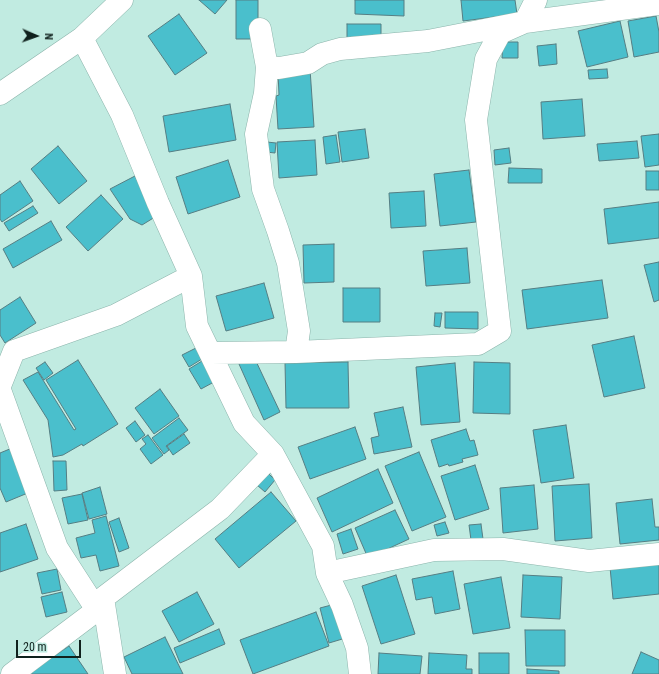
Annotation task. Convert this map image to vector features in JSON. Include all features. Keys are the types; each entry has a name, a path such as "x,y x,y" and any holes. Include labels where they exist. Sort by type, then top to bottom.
{"street":[{"path":"0,94 82,38 122,0"},
{"path":"211,353 296,352 478,344 500,331 476,120 486,59 500,33 525,22 536,0"},
{"path":"267,67 279,68 308,63 322,54 340,49 428,41 525,22 659,4"},
{"path":"260,29 267,67 265,93 256,134 263,189 288,263 299,331 296,352"},
{"path":"82,38 122,115 158,203 191,276 197,326 244,423 273,454 323,546 327,573 342,605 357,648 360,674"},
{"path":"0,386 14,351 116,315 191,276"},
{"path":"0,390 57,548 100,604 115,674"},
{"path":"12,674 220,509 273,454"},
{"path":"327,573 434,550 503,549 589,561 659,554"}],"building":[{"path":"199,0 227,0 215,14"},
{"path":"236,0 258,0 258,39 236,39"},
{"path":"355,0 404,0 404,16 355,14"},
{"path":"461,0 515,0 517,14 463,21"},
{"path":"179,14 207,53 175,75 148,36"},
{"path":"656,16 659,32 659,52 634,57 628,21"},
{"path":"620,21 628,57 587,67 578,31"},
{"path":"347,24 381,24 381,43 347,43"},
{"path":"503,42 518,42 518,58 502,58"},
{"path":"556,44 557,64 539,66 537,46"},
{"path":"310,69 314,127 278,129 276,96 279,95 278,72"},
{"path":"607,69 608,78 589,79 588,70"},
{"path":"582,99 585,136 543,139 541,102"},
{"path":"230,104 236,140 169,152 163,116"},
{"path":"365,129 369,158 342,162 338,132"},
{"path":"659,134 659,165 645,167 641,136"},
{"path":"336,135 340,162 326,164 323,137"},
{"path":"315,140 317,175 279,178 277,142"},
{"path":"637,141 639,158 599,161 597,144"},
{"path":"267,142 276,143 275,153 266,152"},
{"path":"58,146 87,181 59,204 31,169"},
{"path":"509,148 511,163 495,165 494,150"},
{"path":"228,160 240,197 188,214 176,177"},
{"path":"509,168 542,169 542,183 508,183"},
{"path":"469,170 476,222 440,226 434,174"},
{"path":"646,171 659,171 659,190 646,190"},
{"path":"135,176 155,217 142,225 130,219 110,189"},
{"path":"20,181 33,201 2,222 0,219 0,195"},
{"path":"424,191 426,226 391,228 389,193"},
{"path":"101,195 123,219 88,251 66,227"},
{"path":"659,202 659,238 608,244 604,209"},
{"path":"33,206 38,213 9,231 4,223"},
{"path":"51,221 62,240 13,268 3,249"},
{"path":"334,244 334,282 304,283 303,245"},
{"path":"467,248 470,283 426,286 423,251"},
{"path":"659,262 659,300 654,302 644,265"},
{"path":"602,280 608,318 527,329 522,290"},
{"path":"264,283 274,318 226,331 216,296"},
{"path":"343,288 380,288 380,322 343,322"},
{"path":"20,297 36,323 5,343 0,335 0,310"},
{"path":"445,312 478,312 478,329 445,328"},
{"path":"435,313 442,313 440,327 434,326"},
{"path":"634,336 645,388 604,397 592,345"},
{"path":"196,348 202,359 189,367 182,355"},
{"path":"254,357 280,412 264,420 239,364"},
{"path":"78,360 118,424 83,446 82,444 63,455 53,457 48,420 23,380 38,372 74,430 76,429 46,380"},
{"path":"202,361 214,382 201,389 189,369"},
{"path":"45,362 53,373 44,380 36,368"},
{"path":"348,362 349,408 286,408 285,363"},
{"path":"474,362 510,363 510,414 473,413"},
{"path":"455,363 460,422 421,425 416,367"},
{"path":"160,389 179,416 154,434 135,408"},
{"path":"403,407 412,447 374,454 371,438 379,436 374,413"},
{"path":"179,418 188,430 166,446 169,450 164,454 152,438"},
{"path":"135,421 145,435 136,442 126,428"},
{"path":"566,425 574,478 541,483 533,430"},
{"path":"355,427 366,459 310,479 298,447"},
{"path":"466,429 470,441 474,440 478,455 462,459 463,462 439,467 431,440"},
{"path":"184,434 190,443 173,455 167,446"},
{"path":"148,435 163,455 151,464 140,449 146,444 142,439"},
{"path":"17,446 35,490 6,502 0,488 0,453"},
{"path":"419,452 446,517 412,531 385,466"},
{"path":"53,461 66,461 67,490 54,491"},
{"path":"475,465 489,509 455,520 441,476"},
{"path":"378,469 393,503 332,532 317,498"},
{"path":"268,473 275,480 265,492 257,485"},
{"path":"589,484 592,538 555,541 552,486"},
{"path":"534,485 538,529 503,533 500,488"},
{"path":"100,487 107,514 89,519 82,493"},
{"path":"271,492 296,521 239,568 215,539"},
{"path":"82,494 88,520 68,524 62,498"},
{"path":"652,499 655,527 659,527 659,540 620,544 616,503"},
{"path":"395,510 409,539 368,558 355,528"},
{"path":"106,516 119,566 100,571 96,555 81,558 76,538 95,533 92,520"},
{"path":"119,518 129,548 119,552 109,522"},
{"path":"445,522 449,533 437,536 434,525"},
{"path":"26,524 38,559 0,572 0,533"},
{"path":"481,524 483,539 471,540 469,525"},
{"path":"351,529 358,549 343,554 337,534"},
{"path":"659,562 659,594 613,599 610,567"},
{"path":"57,569 61,590 42,594 37,573"},
{"path":"453,571 460,609 435,614 432,597 416,600 412,579"},
{"path":"396,575 415,634 381,644 362,586"},
{"path":"523,575 562,577 560,619 521,617"},
{"path":"501,577 510,628 473,634 464,584"},
{"path":"62,592 67,612 46,617 41,597"},
{"path":"197,592 214,624 179,642 162,611"},
{"path":"339,603 349,637 329,643 320,608"},
{"path":"316,612 329,646 253,674 240,640"},
{"path":"219,629 225,644 180,663 174,648"},
{"path":"525,630 565,630 565,666 526,666"},
{"path":"165,637 183,674 132,674 124,657"},
{"path":"69,646 88,674 32,674 31,672"},
{"path":"641,652 659,660 659,674 632,674"},
{"path":"379,653 422,656 420,674 378,674"},
{"path":"429,653 467,655 466,669 472,669 472,674 428,674"},
{"path":"479,653 509,653 509,674 479,674"},
{"path":"527,669 559,671 559,674 527,674"}]}
